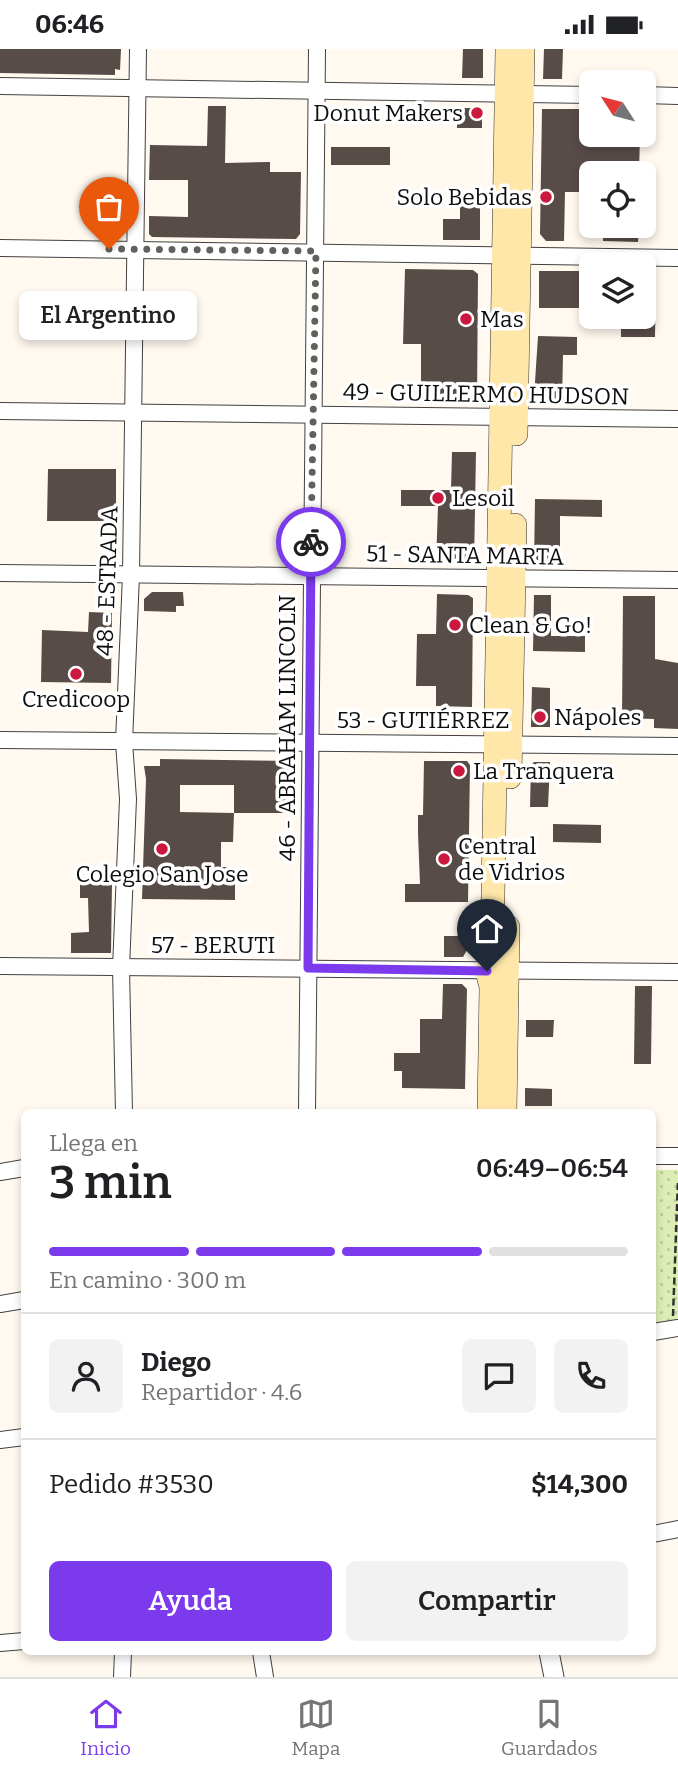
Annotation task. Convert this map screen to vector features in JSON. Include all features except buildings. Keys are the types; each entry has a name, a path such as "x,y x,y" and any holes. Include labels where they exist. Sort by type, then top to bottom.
{"main road":[{"path":"505,1109 497,971 492,955 503,744 512,254 514,95 507,49"},
{"path":"514,95 523,49"},
{"path":"489,1109 491,987 497,971"}],"street":[{"name":"48 - ESTRADA","path":"124,1109 121,968 128,799 124,742 131,575 138,49"},
{"name":"46 - ABRAHAM LINCOLN","path":"307,1109 317,49"},
{"path":"0,86 579,95"},
{"path":"656,95 678,96"},
{"path":"0,248 678,258"},
{"name":"49 - GUILLERMO HUDSON","path":"0,411 678,419"},
{"name":"51 - SANTA MARTA","path":"0,573 678,580"},
{"name":"53 - GUTIÉRREZ","path":"0,740 678,746"},
{"name":"57 - BERUTI","path":"0,965 678,972"},
{"path":"656,1156 678,1156"},
{"path":"0,1172 21,1168"},
{"path":"0,1304 21,1300"},
{"path":"656,1331 675,1328"},
{"path":"0,1440 21,1437"},
{"path":"656,1533 678,1529"},
{"path":"0,1643 21,1641"},
{"path":"122,1677 123,1655"},
{"path":"261,1655 265,1677"},
{"path":"550,1655 554,1677"}],"path":[{"path":"675,1328 673,1304 678,1180"},
{"path":"673,1304 678,1297"}],"green space":[{"path":"656,1170 678,1170 678,1320 656,1324"}],"way so far":[{"path":"109,249 316,251 311,542"}],"place":[{"name":"Donut Makers","path":"477,113"},
{"name":"Solo Bebidas","path":"546,197"},
{"name":"El Argentino","path":"109,249"},
{"name":"Mas","path":"466,319"},
{"name":"Lesoil","path":"438,498"},
{"name":"Clean & Go!","path":"455,625"},
{"name":"Credicoop","path":"76,674"},
{"name":"Nápoles","path":"540,717"},
{"name":"La Tranquera","path":"459,771"},
{"name":"Colegio San Jose","path":"162,849"},
{"name":"Central de Vidrios","path":"444,859"}],"route":[{"path":"311,542 308,968 487,971"}]}
